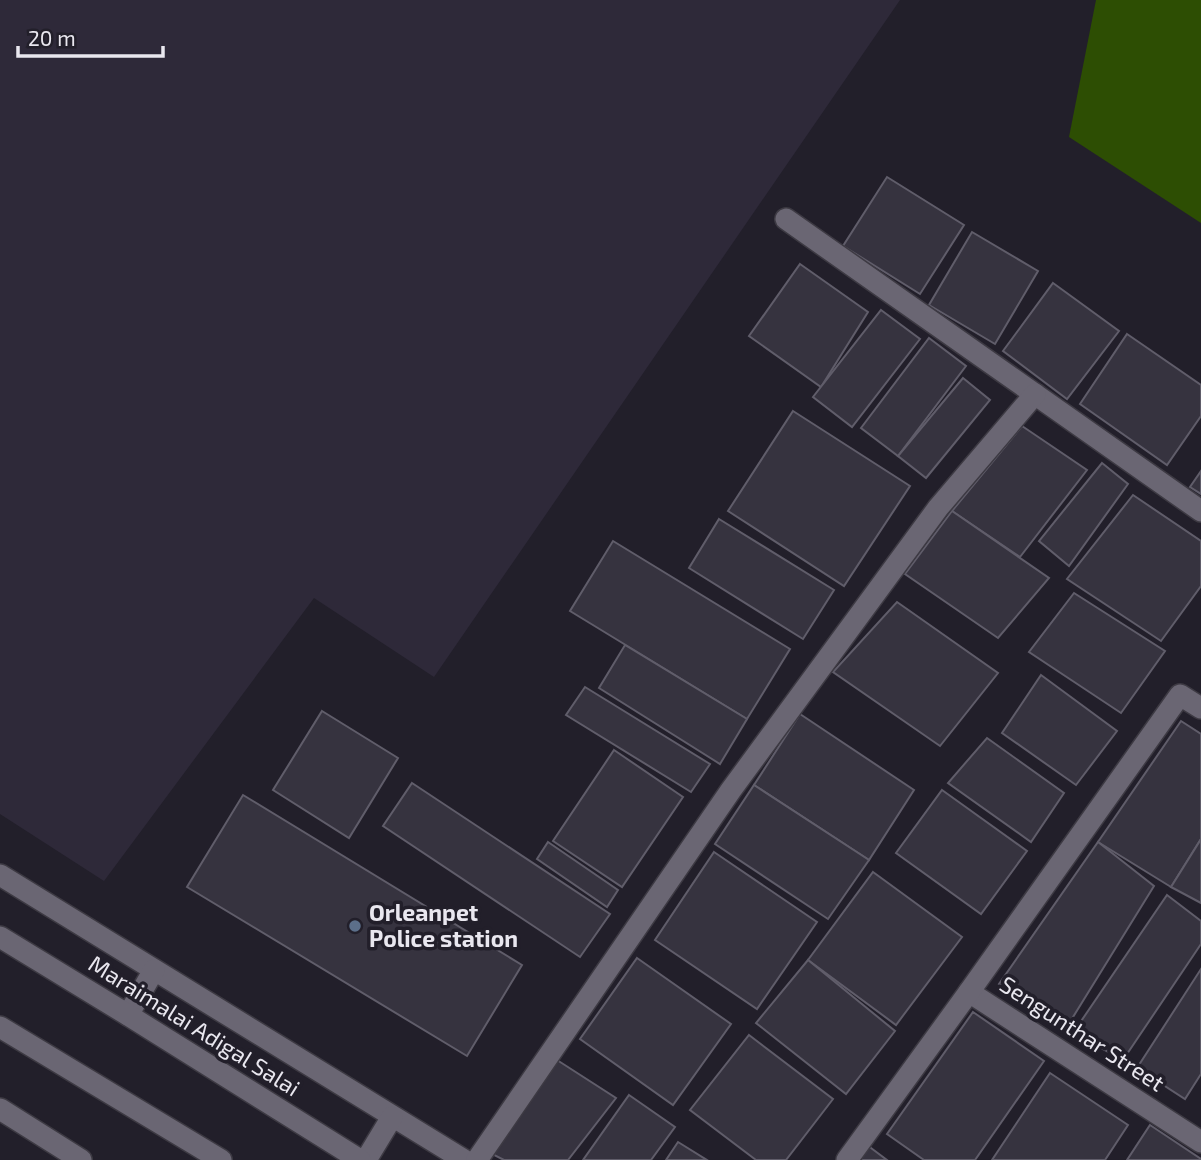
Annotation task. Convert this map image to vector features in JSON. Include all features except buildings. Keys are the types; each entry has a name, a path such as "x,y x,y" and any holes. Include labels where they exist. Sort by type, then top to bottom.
{"street":[{"path":"786,219 1201,511"},
{"path":"477,1160 731,790 938,508 1035,394"},
{"path":"847,1160 1180,695 1201,708"},
{"path":"0,875 464,1160"},
{"name":"Maraimalai Adigal Salai","path":"0,937 360,1160"},
{"path":"128,1015 155,970"},
{"name":"Sengunthar Street","path":"969,992 1201,1142"},
{"path":"0,1027 221,1160"},
{"path":"0,1110 81,1160"},
{"path":"366,1160 392,1117"}],"shaded area":[{"path":"0,0 900,0 434,677 314,598 104,881 0,814"}],"green space":[{"path":"1096,0 1201,0 1201,223 1069,137"}],"place":[{"name":"Orleanpet Police station","path":"355,926"}]}
